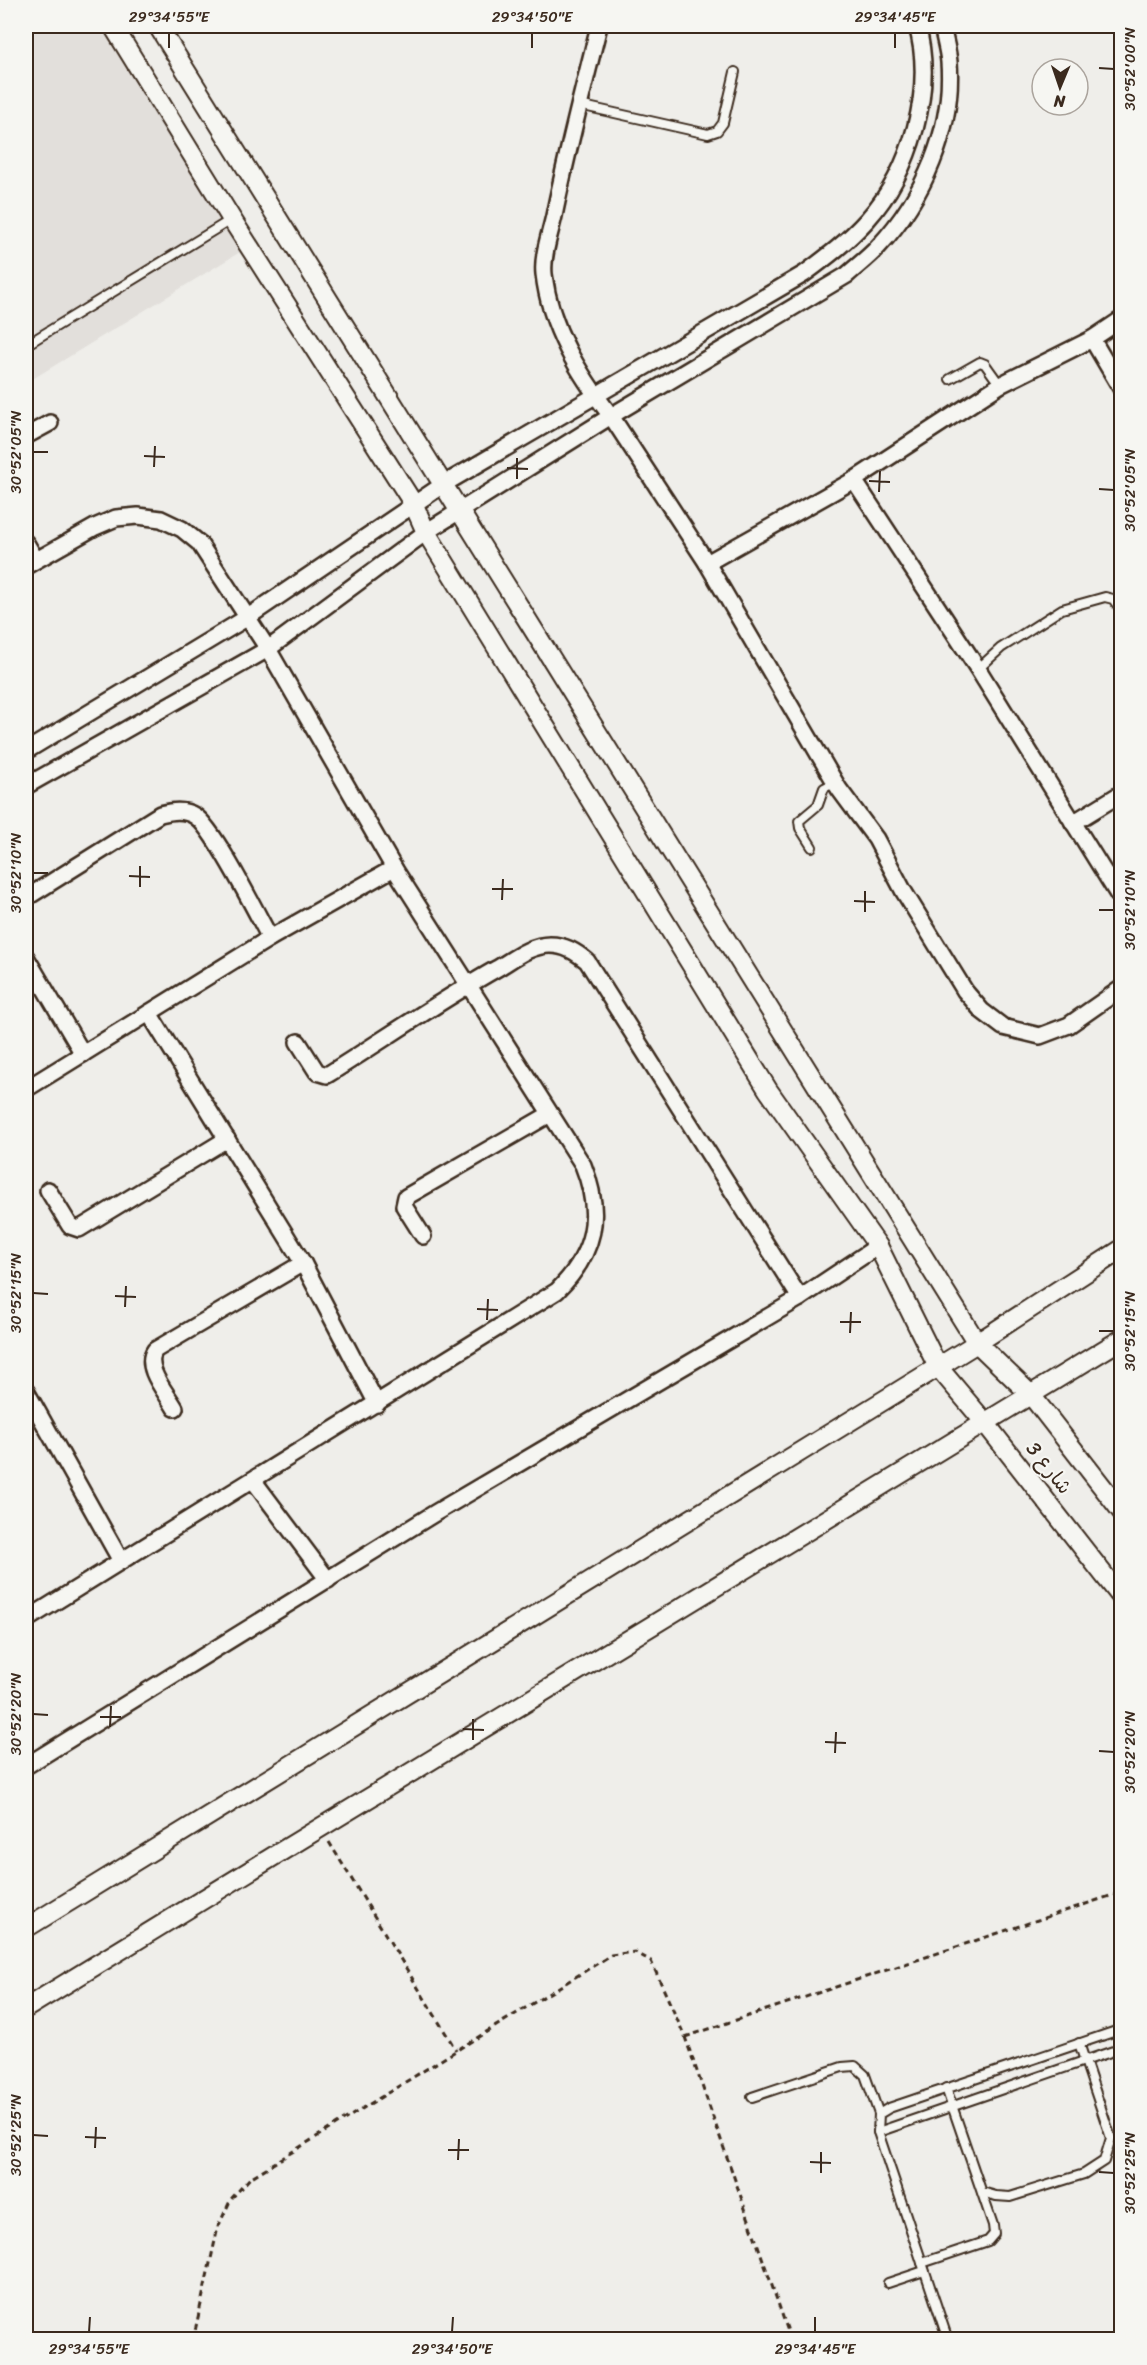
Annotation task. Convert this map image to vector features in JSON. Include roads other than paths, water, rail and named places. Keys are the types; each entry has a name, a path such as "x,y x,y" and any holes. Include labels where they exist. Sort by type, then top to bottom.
{"street":[{"name":"شارع 3","path":"113,26 231,218 413,503 426,532 768,1090 878,1246 938,1367 986,1424 1122,1598"},
{"name":"شارع 3","path":"158,26 977,1343 1031,1395 1122,1512"},
{"path":"599,26 565,162 543,272 552,316 561,340 707,562 839,789 876,839 904,892 965,991 982,1011 1003,1027 1040,1036 1069,1025 1122,987"},
{"path":"26,751 248,616 413,503 804,274 839,249 869,218 892,183 910,144 920,103 923,61 917,26"},
{"path":"26,786 268,649 426,532 611,416 847,275 878,248 904,216 924,181 939,143 947,103 949,62 942,26"},
{"path":"707,562 854,480 1000,385 1092,339 1122,319"},
{"path":"1092,339 1122,390"},
{"path":"26,436 50,423"},
{"path":"854,480 978,669 1122,901"},
{"path":"26,543 31,563 95,527 116,518 138,516 161,519 182,529 199,543 268,649 394,868 583,1165 594,1203 594,1223 590,1242 582,1261 557,1291 26,1620"},
{"path":"1073,823 1122,793"},
{"path":"26,898 160,814 172,811 185,812 196,817 213,836 270,938"},
{"path":"26,1089 270,938 394,868"},
{"path":"298,1042 317,1072 327,1075 469,984 534,947 563,946 576,952 586,961 800,1298"},
{"path":"26,957 83,1054"},
{"path":"149,1013 303,1263 377,1404"},
{"path":"423,1236 404,1206 406,1197 550,1114"},
{"path":"48,1190 70,1226 79,1229 227,1139"},
{"path":"26,1766 435,1514 800,1298 878,1246"},
{"path":"26,1928 977,1343 1122,1249"},
{"path":"175,1408 152,1368 151,1358 155,1350 303,1263"},
{"path":"26,2008 319,1826 986,1424 1122,1339"},
{"path":"26,1391 121,1561"},
{"path":"253,1480 328,1580"}],"lane":[{"path":"579,105 708,134 713,133 723,123 735,72"},
{"path":"26,345 231,218"},
{"path":"950,379 980,362 987,365 1000,385"},
{"path":"978,669 1002,648 1062,609 1105,597 1113,599 1122,611"},
{"path":"812,847 800,828 799,821 818,806 824,788 830,785 839,789"},
{"path":"879,2114 889,2108 946,2088 1122,2029"},
{"path":"982,2192 1010,2197 1084,2174 1104,2161 1112,2138 1079,2043"},
{"path":"878,2132 1122,2048"},
{"path":"752,2097 842,2067 855,2066 865,2075 879,2114 878,2132 948,2340"},
{"path":"888,2283 988,2241 994,2234 993,2225 946,2088"}]}
